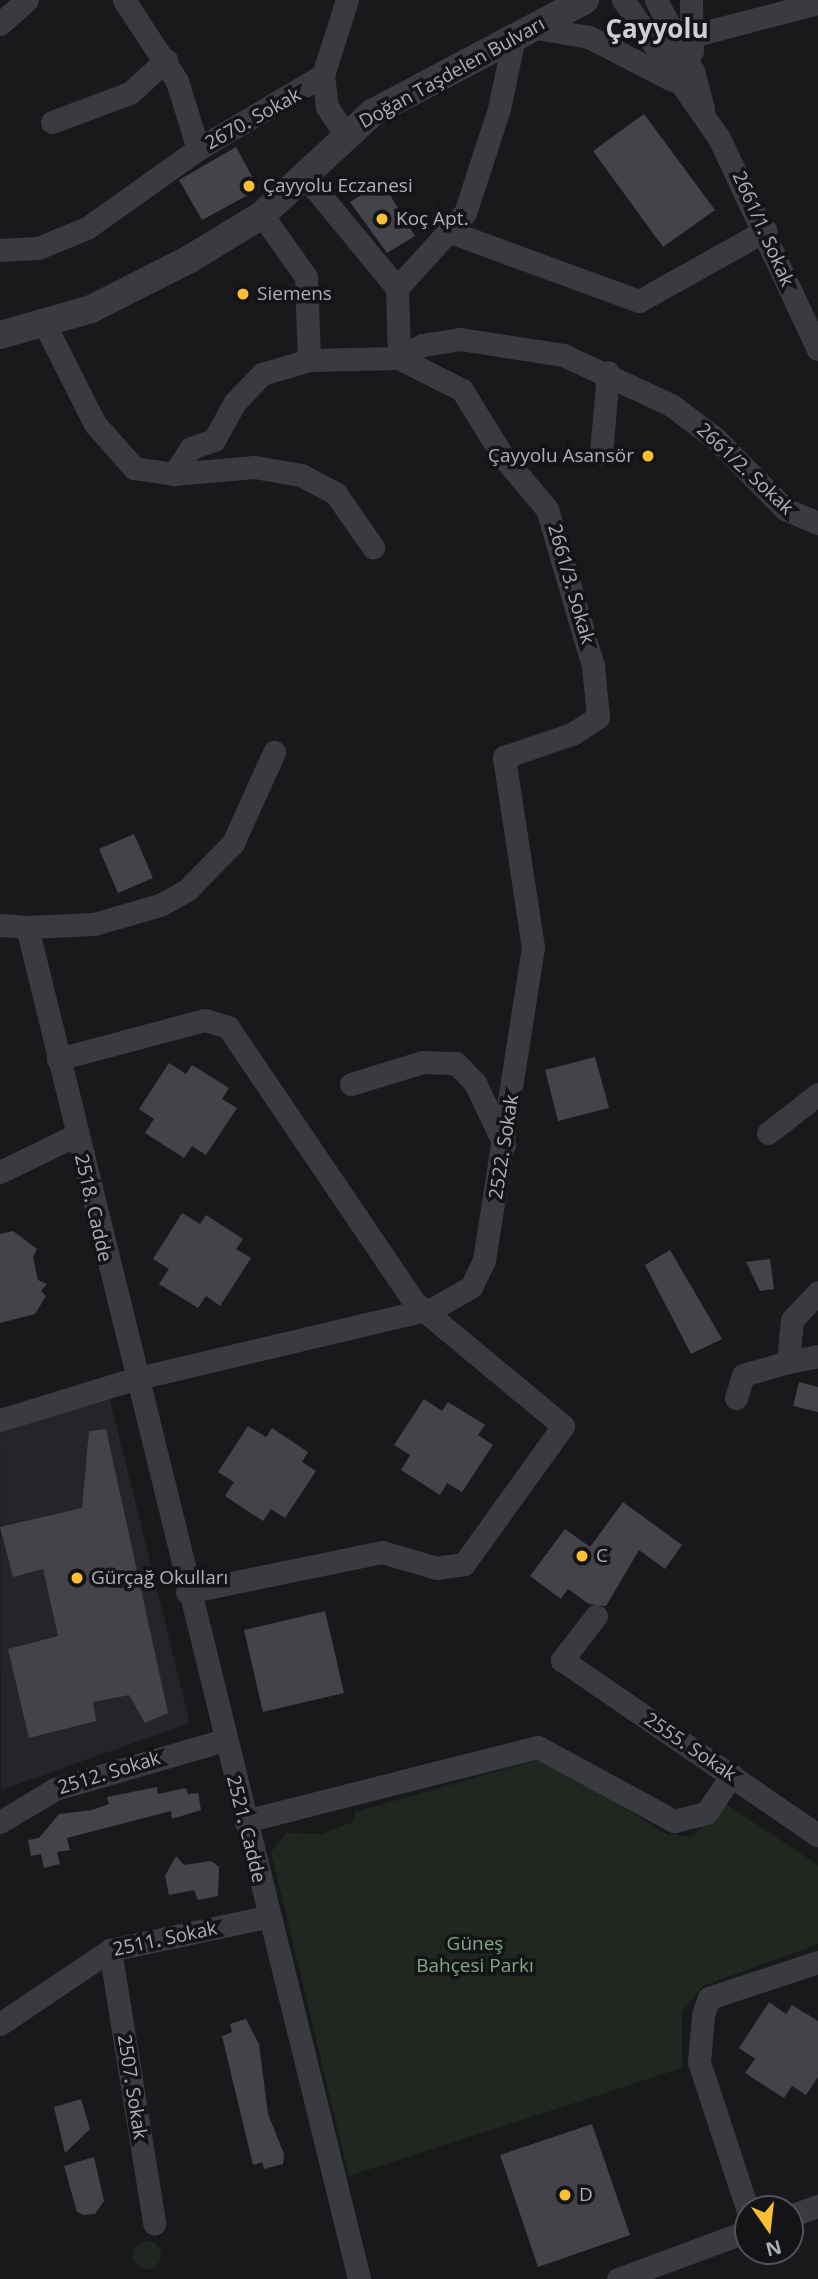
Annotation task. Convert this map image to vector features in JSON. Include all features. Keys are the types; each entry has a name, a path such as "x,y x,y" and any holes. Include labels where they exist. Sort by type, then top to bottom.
{"street":[{"name":"2670. Sokak","path":"124,0 166,60 198,149 323,75 327,107 345,134"},
{"path":"323,75 347,0"},
{"name":"Doğan Taşdelen Bulvarı","path":"0,335 45,325 139,286 262,215 345,134 393,101 525,35 585,0"},
{"name":"2661/1. Sokak","path":"623,0 684,76"},
{"name":"2661/1. Sokak","path":"656,0 684,76 766,230 818,349"},
{"path":"684,76 691,36 691,0"},
{"path":"691,36 818,3"},
{"path":"397,288 453,233 466,213 525,35"},
{"name":"2661/1. Sokak","path":"525,35 589,37 684,76"},
{"path":"52,122 130,93 166,60"},
{"path":"0,250 38,248 88,229 198,149"},
{"path":"174,474 191,448 214,440 235,402 262,374 309,360 399,358 397,288 304,175"},
{"path":"262,215 306,277 309,360"},
{"path":"453,233 504,246 639,301 766,230"},
{"path":"45,325 84,406 118,456 134,468 174,474 232,467 301,475 336,494 373,547"},
{"name":"2661/2. Sokak","path":"399,358 439,341 486,340 538,348 607,372 696,422 773,499 798,518 818,523"},
{"name":"2661/3. Sokak","path":"399,358 463,390 504,458 551,516 590,651 598,717"},
{"path":"601,454 607,372"},
{"name":"2522. Sokak","path":"134,1379 422,1311 461,1296 479,1275 504,1144 533,947 504,757 572,734 598,717"},
{"path":"0,925 27,927 94,924 160,905 187,890 233,843 274,752"},
{"name":"2518. Cadde","path":"27,927 134,1379"},
{"path":"58,1059 205,1020 228,1027 422,1311 563,1426 475,1556 458,1566 431,1567 382,1552 187,1592"},
{"path":"351,1084 423,1062 456,1063 475,1083 504,1144"},
{"path":"768,1133 818,1094"},
{"path":"0,1172 76,1135"},
{"path":"788,1362 792,1320 818,1292"},
{"path":"736,1398 743,1375 818,1356"},
{"path":"0,1420 134,1379"},
{"name":"2521. Cadde","path":"134,1379 359,2279"},
{"name":"2555. Sokak","path":"596,1616 562,1660 818,1835"},
{"name":"2512. Sokak","path":"0,1822 55,1788 225,1740"},
{"path":"245,1821 538,1747 674,1821 706,1813 732,1775"},
{"name":"2511. Sokak","path":"0,2024 110,1950 267,1917"},
{"name":"2507. Sokak","path":"110,1950 154,2223"},
{"path":"743,2195 699,2062 709,1998 818,1962"},
{"path":"618,2279 734,2236"}],"shaded area":[{"name":"Gürçağ Okulları","path":"109,1396 190,1723 1,1790 0,1433"}],"green space":[{"name":"Güneş Bahçesi Parkı","path":"544,1758 666,1834 692,1836 727,1805 818,1865 818,1944 703,1986 682,2012 682,2068 349,2176 271,1852 287,1833 322,1834 353,1822 355,1812"},
{"path":"147,2241 157,2245 161,2255 157,2265 147,2269 137,2265 133,2255 137,2245"}],"building":[{"path":"644,114 715,210 663,247 593,151"},
{"path":"236,147 259,189 202,220 179,180"},
{"name":"Koç Apt.","path":"382,182 415,236 387,253 350,202"},
{"path":"134,834 153,878 118,893 99,849"},
{"path":"595,1057 609,1108 558,1121 545,1070"},
{"path":"169,1063 186,1074 192,1065 229,1088 222,1099 237,1108 206,1155 192,1146 184,1158 145,1133 154,1119 139,1109"},
{"path":"182,1213 200,1224 206,1215 243,1239 236,1249 251,1258 220,1306 206,1296 198,1308 159,1284 169,1269 153,1259"},
{"path":"13,1231 37,1249 33,1257 38,1280 47,1284 41,1291 46,1296 35,1314 0,1323 0,1234"},
{"path":"670,1250 722,1339 691,1354 645,1265"},
{"path":"770,1259 774,1289 760,1291 746,1262"},
{"path":"799,1382 818,1387 818,1412 793,1406"},
{"path":"424,1399 442,1411 448,1402 485,1425 478,1435 493,1445 462,1492 447,1483 440,1495 401,1470 410,1455 394,1445"},
{"path":"248,1426 266,1437 272,1428 308,1452 302,1462 316,1471 285,1518 271,1509 263,1521 225,1496 234,1482 218,1472"},
{"name":"Gürçağ Okulları","path":"106,1429 168,1713 145,1723 129,1695 93,1702 96,1721 29,1738 8,1649 58,1636 43,1569 13,1577 0,1527 82,1508 89,1431"},
{"name":"C","path":"623,1502 682,1545 665,1569 639,1550 606,1606 589,1604 568,1589 561,1599 530,1576 565,1529 590,1547"},
{"path":"325,1611 344,1693 263,1712 244,1630"},
{"path":"157,1787 158,1794 186,1788 188,1794 198,1793 201,1810 172,1819 171,1811 67,1838 70,1850 57,1852 60,1864 44,1868 41,1854 31,1856 28,1840 39,1838 59,1814 92,1810 109,1804 107,1797"},
{"path":"176,1856 184,1865 211,1861 219,1867 218,1896 198,1900 194,1890 169,1895 165,1876"},
{"path":"769,2002 786,2014 792,2005 818,2021 818,2077 806,2095 792,2086 784,2098 745,2073 755,2059 739,2048"},
{"path":"246,2019 259,2044 268,2114 284,2154 283,2164 264,2169 262,2162 253,2165 222,2036 232,2032 230,2024"},
{"path":"81,2099 90,2129 65,2153 54,2107"},
{"name":"D","path":"592,2124 630,2235 538,2267 500,2155"},
{"path":"94,2157 104,2201 95,2214 84,2215 77,2212 64,2166"}],"place":[{"name":"Çayyolu Eczanesi","path":"249,186"},
{"name":"Koç Apt.","path":"382,219"},
{"name":"Siemens","path":"243,294"},
{"name":"Çayyolu Asansör","path":"648,456"},
{"name":"C","path":"582,1556"},
{"name":"Gürçağ Okulları","path":"77,1578"},
{"name":"D","path":"565,2195"}],"district":[{"name":"Çayyolu","path":"657,29"}]}
